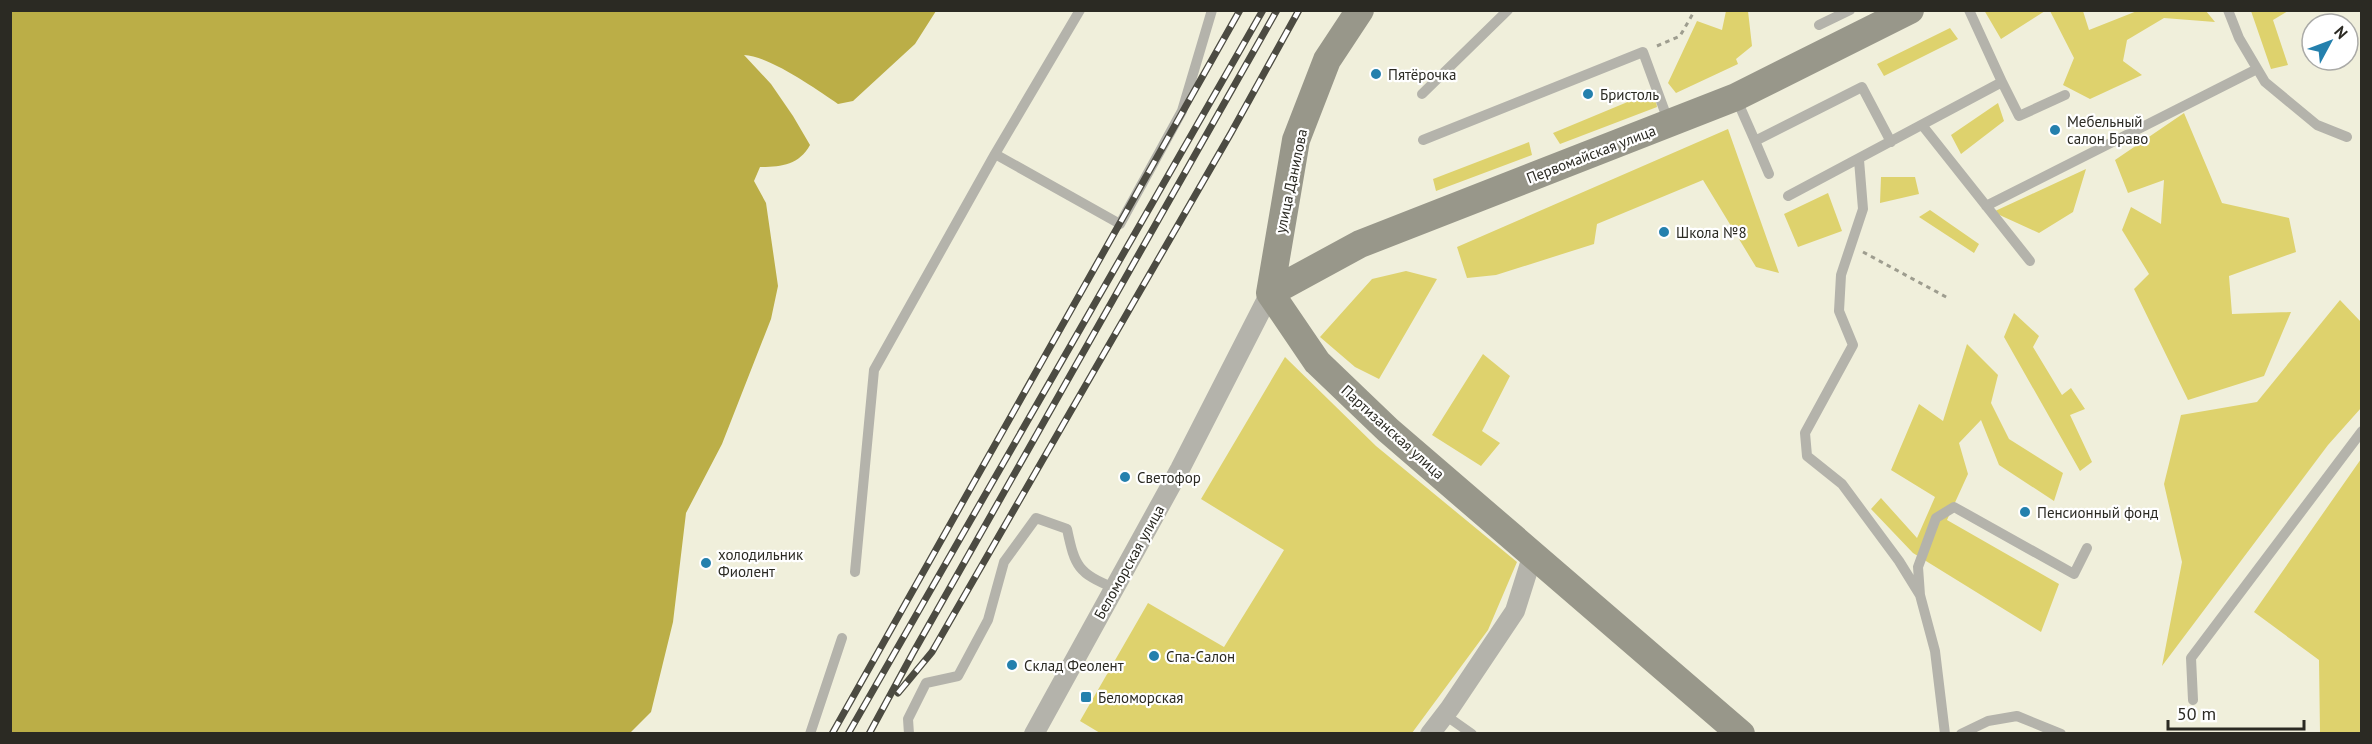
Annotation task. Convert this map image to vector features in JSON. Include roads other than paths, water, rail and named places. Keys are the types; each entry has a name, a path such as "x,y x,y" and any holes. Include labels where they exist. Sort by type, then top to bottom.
{"main road":[{"name":"улица Данилова","path":"1270,293 1296,140 1327,60 1360,10"},
{"name":"Первомайская улица","path":"1270,293 1360,244 1736,97 1893,14"},
{"name":"Партизанская улица","path":"1270,293 1317,363 1388,430 1741,734"}],"street":[{"name":"Беломорская улица","path":"1034,734 1180,469 1270,293"},
{"path":"1430,734 1515,611 1533,554"}],"lane":[{"path":"855,572 874,370 995,154 1080,10"},
{"path":"995,154 1120,224 1182,111 1212,10"},
{"path":"1422,94 1508,10"},
{"path":"1819,25 1850,10"},
{"path":"1970,10 2019,116 2065,95"},
{"path":"2228,10 2239,38 2265,82 2317,125 2347,137"},
{"path":"1423,140 1643,52 1669,124"},
{"path":"1986,206 2257,69"},
{"path":"1788,196 2002,82"},
{"path":"1755,141 1862,87 1891,142"},
{"path":"1736,97 1769,174"},
{"path":"1922,125 2030,261"},
{"path":"1859,159 1863,209 1841,275 1839,311 1853,345 1806,433 1808,456 1842,484 1899,561 1920,596"},
{"path":"2193,700 2191,658 2361,431"},
{"path":"1945,734 1935,651 1920,596 1918,567 1936,518 1954,507 2074,574 2087,548"},
{"path":"909,734 908,719 926,683 957,676 988,620 1004,561 1036,518 1066,529 1073,560 1089,578 1114,588"},
{"path":"810,734 842,638"},
{"path":"1445,715 1472,734"},
{"path":"1961,734 1988,722 2017,717 2061,734"}],"railway":[{"path":"832,734 1240,10"},
{"path":"848,734 1263,10"},
{"path":"869,734 1277,10"},
{"path":"898,693 932,652 1231,133 1299,10"}],"place":[{"name":"Пятёрочка","path":"1376,74"},
{"name":"Бристоль","path":"1588,94"},
{"name":"Мебельный салон Браво","path":"2055,130"},
{"name":"Школа №8","path":"1664,232"},
{"name":"Светофор","path":"1125,477"},
{"name":"Пенсионный фонд","path":"2025,512"},
{"name":"холодильник Фиолент","path":"706,563"},
{"name":"Спа-Салон","path":"1154,656"},
{"name":"Склад Феолент","path":"1012,665"},
{"name":"Беломорская","path":"1086,697"}]}
